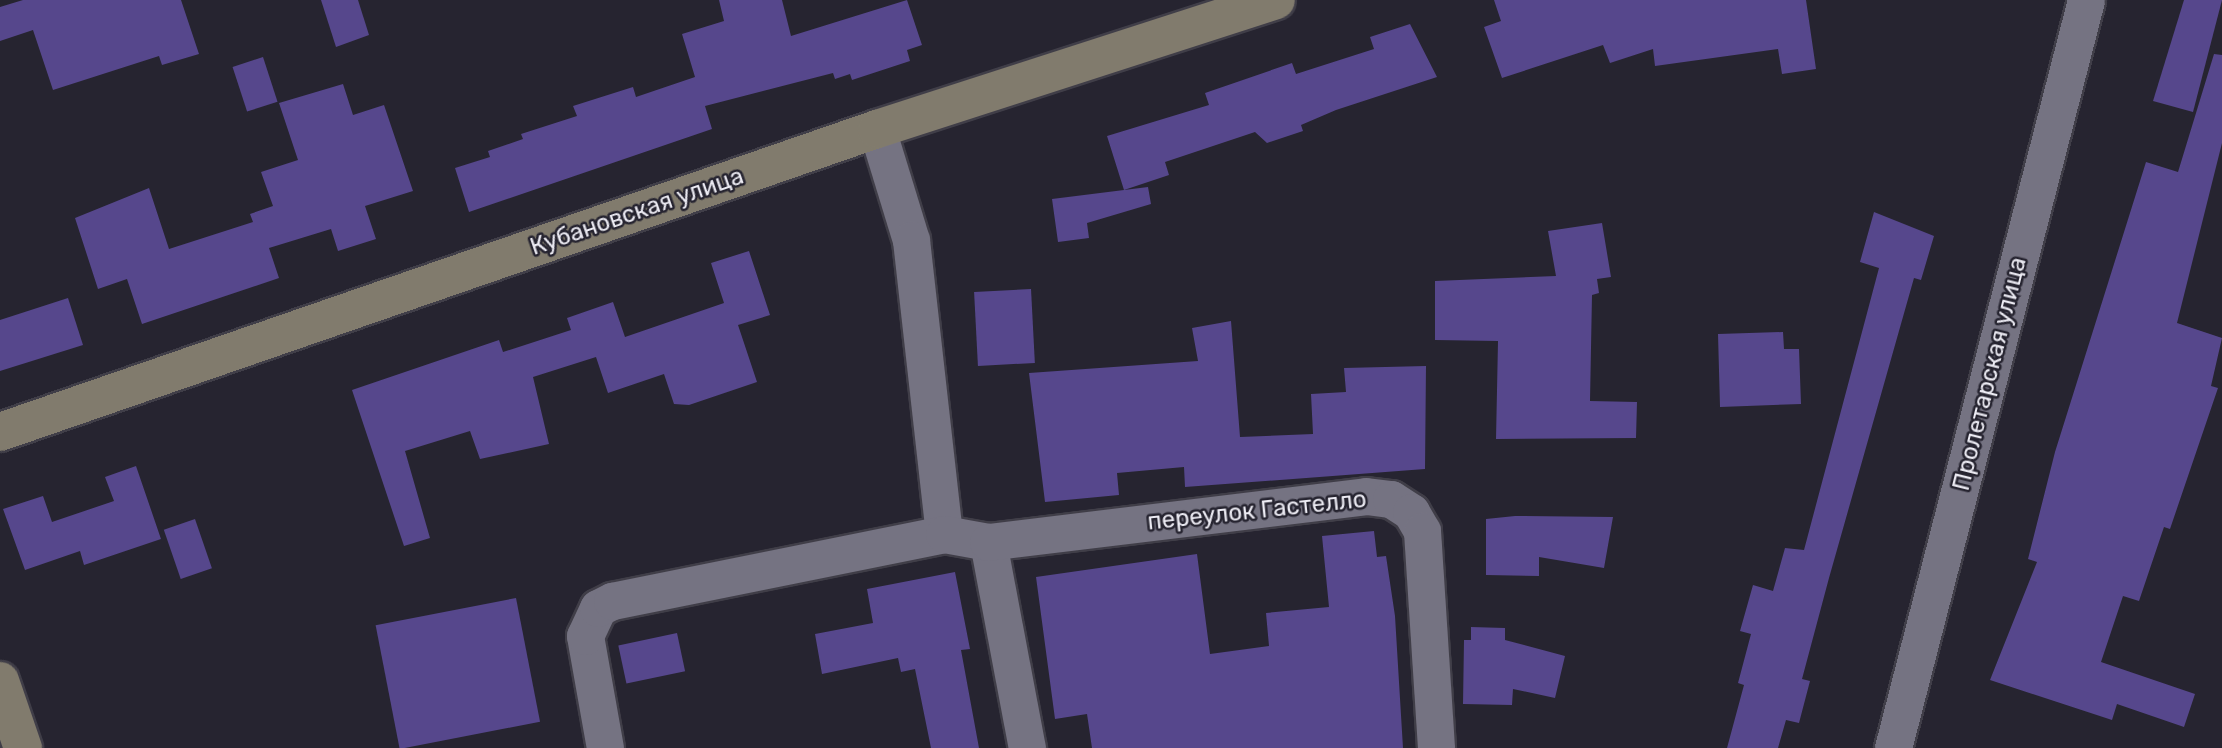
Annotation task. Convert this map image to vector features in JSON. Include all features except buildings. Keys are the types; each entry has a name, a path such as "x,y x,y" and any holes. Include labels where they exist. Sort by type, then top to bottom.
{"street":[{"name":"Кубановская улица","path":"0,432 877,129 1276,0"},
{"name":"Пролетарская улица","path":"1893,748 2086,0"},
{"path":"877,129 911,240 944,534"},
{"name":"переулок Гастелло","path":"605,748 586,656 589,620 612,600 944,534 988,542 1366,496 1391,499 1411,512 1422,531 1436,748"},
{"path":"988,542 1027,748"},
{"path":"0,681 23,748"}]}
